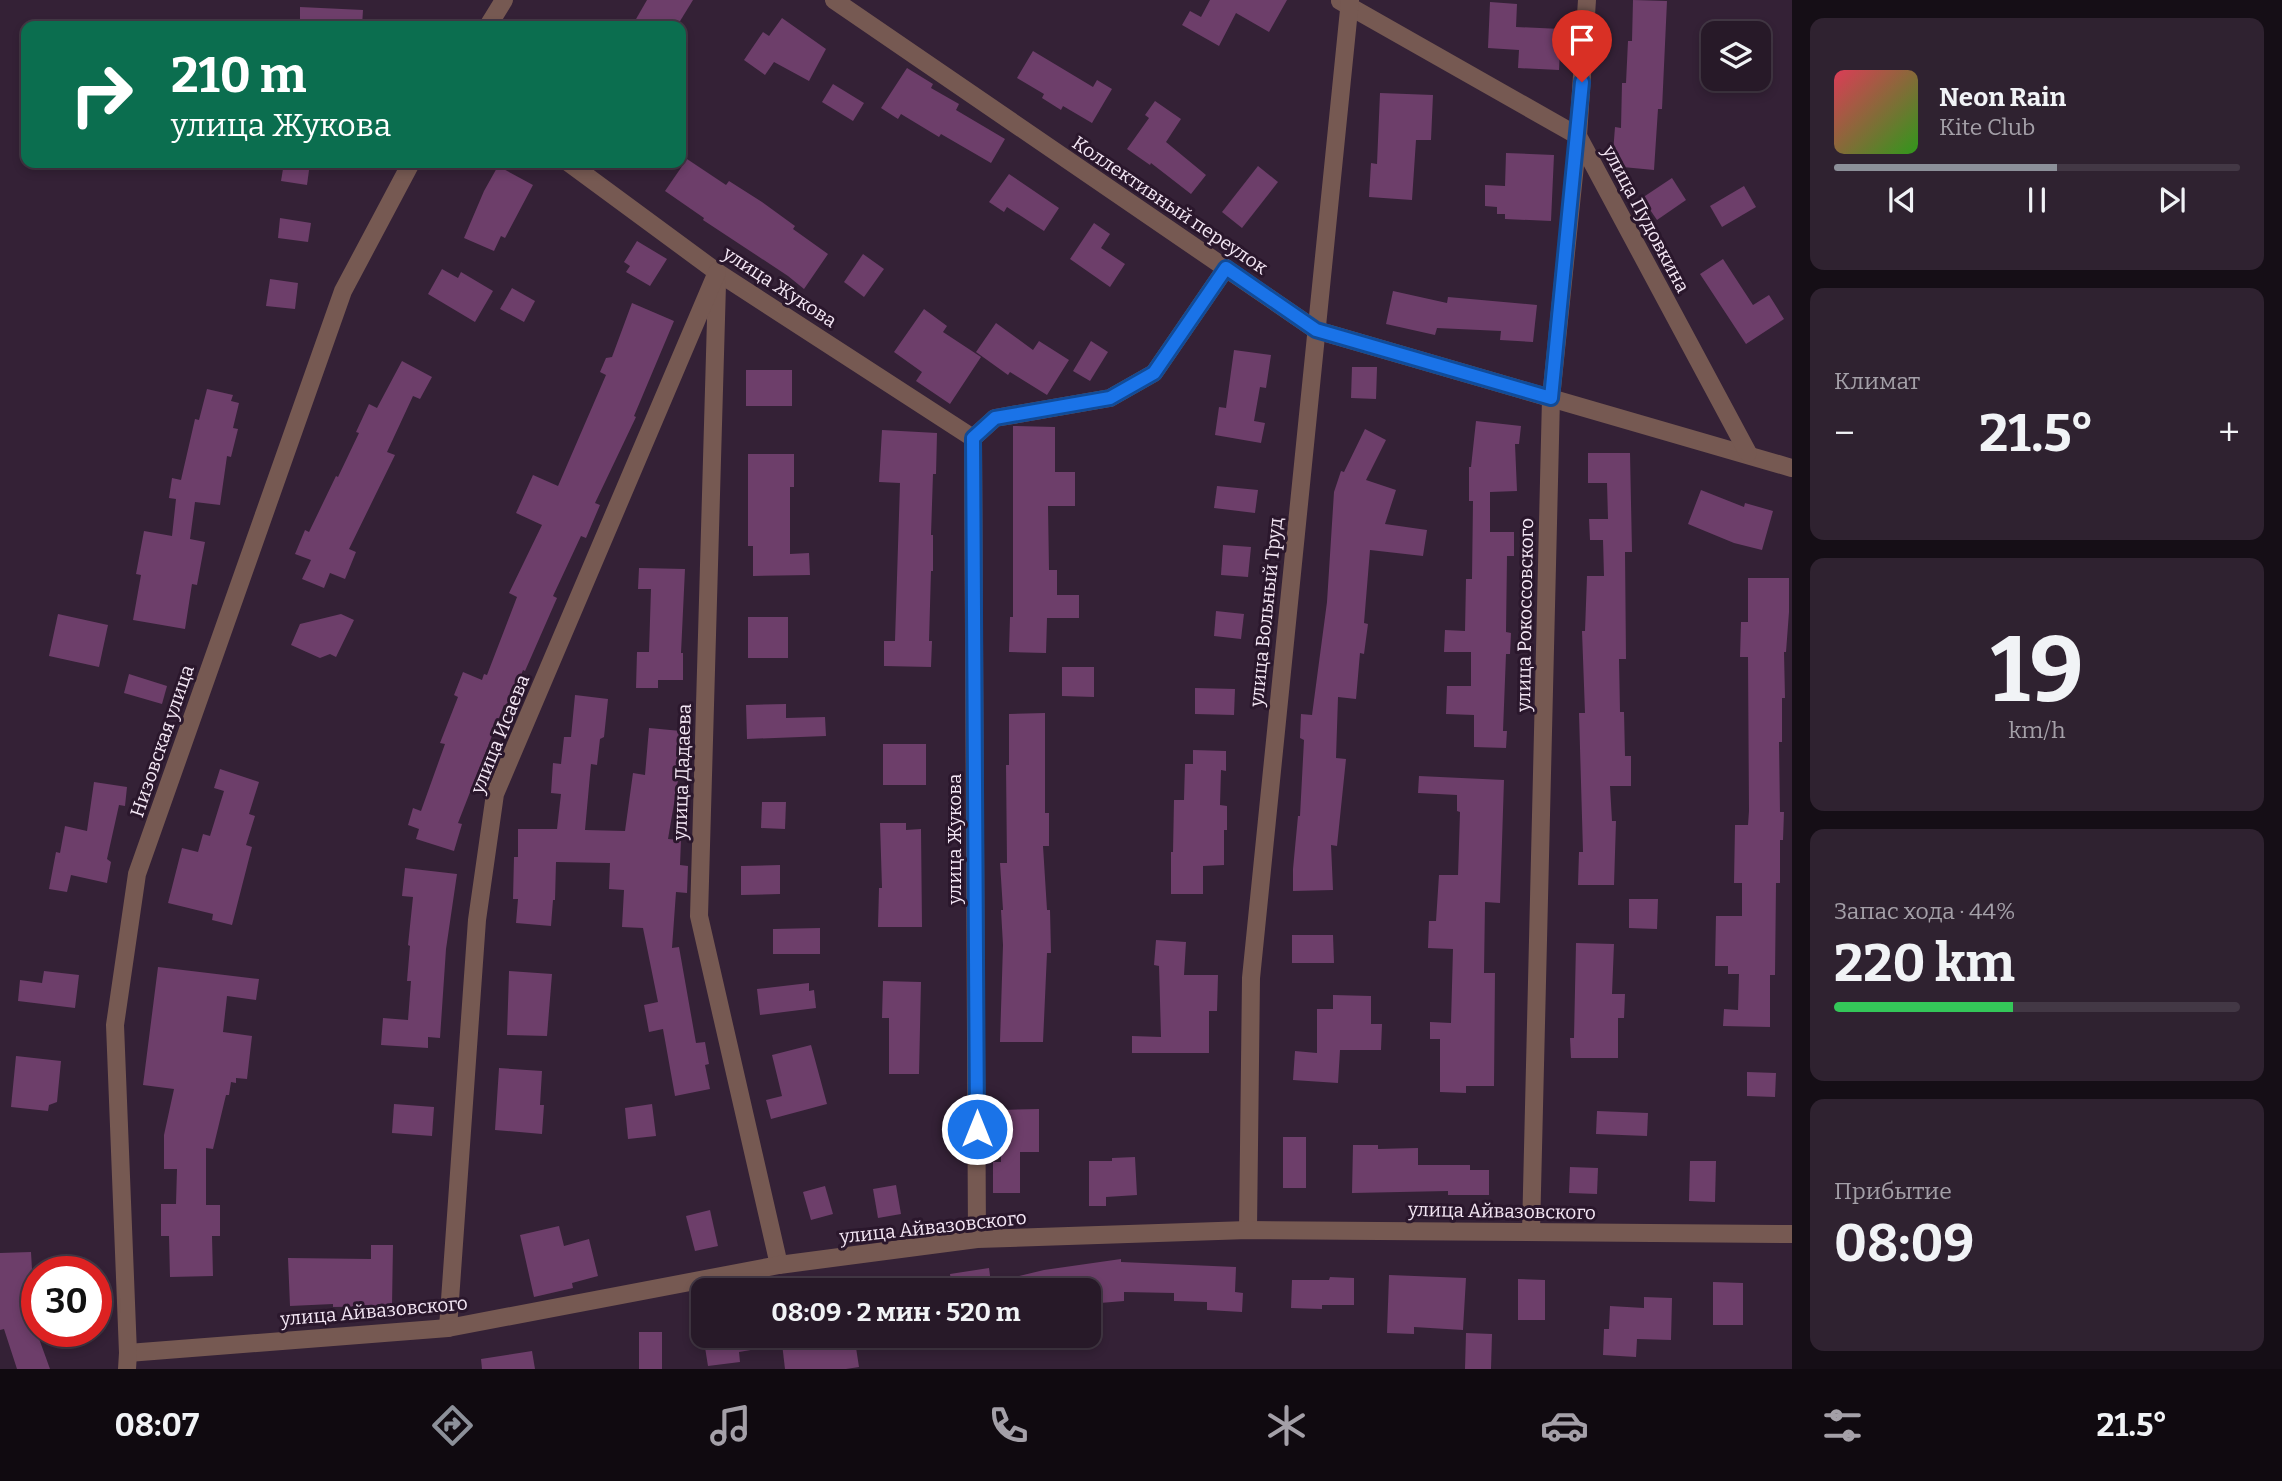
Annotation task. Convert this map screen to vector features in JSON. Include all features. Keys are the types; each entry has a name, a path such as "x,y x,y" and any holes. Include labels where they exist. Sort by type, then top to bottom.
{"street":[{"path":"491,21 503,0"},
{"name":"Коллективный переулок","path":"834,0 1316,330 1748,453 1792,468"},
{"name":"улица Рокоссовского","path":"1531,1232 1551,398 1578,136 1587,0"},
{"name":"улица Пудовкина","path":"1346,2 1578,136 1748,453"},
{"name":"улица Вольный Труд","path":"1248,1230 1251,978 1346,2"},
{"name":"Низовская улица","path":"127,1361 115,1025 137,874 343,291 408,168"},
{"name":"улица Жукова","path":"576,168 717,272 973,438 977,1240"},
{"path":"973,438 995,418 1110,398 1154,373 1226,268"},
{"name":"улица Дадаева","path":"717,272 699,916 779,1265"},
{"name":"улица Исаева","path":"448,1328 477,920 495,794 717,272"},
{"name":"улица Айвазовского","path":"127,1361 448,1328 779,1265 977,1240 1248,1230 1792,1234"}],"building":[{"path":"647,0 693,0 680,21 635,21"},
{"path":"1210,0 1287,0 1269,32 1236,13 1219,46 1182,25 1190,11 1201,17"},
{"path":"1633,0 1667,1 1662,109 1658,109 1654,170 1612,166 1615,127 1621,128 1622,83 1626,83 1628,41 1632,41"},
{"path":"1490,2 1517,4 1516,27 1561,29 1559,70 1518,68 1519,50 1488,48"},
{"path":"300,7 363,10 362,21 300,21"},
{"path":"782,18 826,49 809,81 774,62 765,75 744,60 763,32 769,36"},
{"path":"1033,51 1093,87 1097,80 1112,89 1092,123 1063,106 1061,110 1042,98 1044,94 1017,78"},
{"path":"907,68 933,84 931,88 959,104 956,110 1005,139 991,163 901,114 898,119 881,108"},
{"path":"833,84 864,103 853,121 822,102"},
{"path":"1380,93 1433,95 1431,140 1416,140 1412,200 1369,197 1371,163 1377,164"},
{"path":"1155,101 1181,119 1166,142 1206,175 1191,194 1151,163 1150,165 1127,149 1149,118 1145,115"},
{"path":"1506,153 1554,155 1551,221 1505,219 1505,214 1497,214 1497,207 1485,206 1485,185 1505,186"},
{"path":"686,160 726,185 729,181 762,202 828,254 804,289 665,191 681,168 686,168"},
{"path":"1258,166 1278,182 1242,228 1222,212"},
{"path":"283,168 309,168 307,185 281,181"},
{"path":"497,168 533,185 505,238 501,236 494,251 464,238"},
{"path":"1009,174 1059,208 1044,231 1007,207 1004,212 989,202"},
{"path":"1672,178 1686,200 1657,220 1642,198"},
{"path":"1744,186 1756,207 1722,227 1710,206"},
{"path":"280,218 311,223 308,242 278,238"},
{"path":"1094,223 1110,234 1101,248 1125,264 1110,287 1070,259"},
{"path":"637,241 667,259 650,286 626,272 630,266 624,262"},
{"path":"863,254 884,269 864,297 844,282"},
{"path":"1723,259 1753,305 1769,295 1784,319 1746,344 1700,274"},
{"path":"442,269 458,278 461,272 493,291 475,322 428,294"},
{"path":"270,279 298,283 295,309 266,306"},
{"path":"512,288 535,301 524,322 500,309"},
{"path":"1393,291 1447,303 1448,297 1537,305 1533,342 1500,340 1501,331 1437,328 1435,335 1386,324"},
{"path":"632,303 674,321 634,416 636,417 595,503 600,505 586,538 581,536 553,596 557,598 525,671 523,670 508,707 504,705 458,823 462,824 454,851 416,839 419,829 408,825 413,808 421,811 445,744 440,743 458,697 454,695 463,672 482,680 484,674 487,675 517,597 509,593 542,525 516,513 533,475 558,486 606,375 600,372 606,358 612,357"},
{"path":"924,309 947,326 943,332 981,357 950,404 916,381 922,372 894,352"},
{"path":"996,323 1033,350 1039,341 1069,360 1047,395 1010,372 1008,375 976,352"},
{"path":"1091,341 1108,352 1090,381 1073,371"},
{"path":"1234,350 1271,355 1266,388 1260,387 1254,421 1265,423 1261,443 1215,435 1219,407 1226,408"},
{"path":"402,361 432,377 420,399 413,396 387,452 395,455 349,549 356,552 345,579 330,573 324,588 302,579 311,560 295,554 305,530 309,532 336,476 338,477 359,433 356,432 369,404 377,408"},
{"path":"1352,367 1377,367 1376,399 1351,398"},
{"path":"746,370 792,370 792,406 746,406"},
{"path":"207,389 233,395 231,401 239,403 233,428 238,429 231,457 227,456 220,505 195,502 190,539 205,542 197,585 192,584 185,629 133,620 141,575 136,574 144,531 172,536 176,499 169,498 172,478 181,480 195,419 199,420"},
{"path":"1476,421 1521,426 1519,444 1515,444 1517,491 1490,492 1490,532 1514,532 1514,556 1507,556 1506,632 1511,633 1510,654 1506,654 1503,731 1507,731 1506,748 1474,747 1474,715 1446,714 1447,686 1471,686 1471,652 1444,652 1445,630 1465,631 1466,579 1472,579 1473,501 1469,501 1469,467"},
{"path":"1013,426 1055,427 1055,472 1075,472 1075,506 1048,506 1049,570 1057,570 1057,595 1079,595 1079,618 1047,618 1046,653 1009,652 1010,617 1013,617"},
{"path":"1365,429 1386,440 1366,480 1396,490 1385,524 1427,530 1423,556 1370,550 1364,623 1368,624 1364,654 1360,653 1356,699 1338,697 1336,758 1346,759 1337,846 1331,845 1333,890 1293,891 1304,740 1300,738 1301,714 1312,715 1327,602 1334,492 1341,471 1344,472"},
{"path":"882,430 937,433 931,535 931,667 884,666 884,641 895,641 900,483 879,482"},
{"path":"1588,453 1630,453 1632,552 1625,552 1626,659 1619,659 1620,712 1624,712 1625,756 1631,756 1631,786 1610,786 1612,821 1616,821 1614,885 1578,885 1579,852 1583,852 1579,713 1585,713 1582,631 1585,631 1587,576 1604,576 1603,540 1590,540 1589,519 1608,519 1607,483 1588,483"},
{"path":"748,454 794,454 794,487 790,487 790,554 809,553 810,575 753,576 753,546 748,546"},
{"path":"1217,486 1258,490 1255,513 1214,508"},
{"path":"1701,490 1744,507 1745,503 1773,511 1762,550 1734,543 1688,524"},
{"path":"1223,545 1251,547 1248,577 1221,575"},
{"path":"639,568 685,569 681,653 683,680 658,680 658,688 636,688 637,652 649,652 651,589 638,589"},
{"path":"1748,578 1789,578 1789,612 1784,652 1785,698 1782,698 1782,742 1779,742 1780,812 1784,812 1783,840 1780,840 1780,883 1776,883 1775,975 1770,975 1770,1027 1723,1026 1724,1009 1738,1010 1739,974 1728,974 1728,966 1715,966 1716,916 1742,916 1742,883 1734,883 1735,825 1748,825 1749,811 1748,657 1740,657 1741,622 1748,622"},
{"path":"1216,611 1244,614 1241,639 1214,636"},
{"path":"58,614 108,625 99,667 49,656"},
{"path":"341,614 354,620 336,657 330,654 320,658 291,645 300,624"},
{"path":"748,617 788,617 788,658 748,658"},
{"path":"1062,667 1094,667 1094,697 1062,696"},
{"path":"129,674 167,686 162,704 124,693"},
{"path":"1195,688 1235,689 1234,715 1195,714"},
{"path":"575,695 608,699 604,737 600,739 597,765 591,764 585,830 625,831 633,773 645,775 649,728 681,731 678,780 668,839 681,840 680,865 688,866 687,893 676,892 672,948 679,947 696,1043 705,1042 709,1064 705,1065 710,1089 675,1096 663,1029 649,1032 644,1005 658,1002 643,928 622,927 624,890 609,889 610,863 556,862 551,926 516,923 518,899 513,899 518,829 557,829 561,794 551,793 553,763 561,764 564,737 571,737"},
{"path":"786,704 786,718 825,717 826,736 747,739 746,705"},
{"path":"1045,713 1045,813 1049,813 1049,846 1043,846 1047,910 1050,910 1051,953 1047,953 1043,1042 1000,1042 1003,910 1000,863 1007,863 1006,765 1009,765 1009,714"},
{"path":"883,744 926,744 926,785 883,785"},
{"path":"1193,750 1226,751 1226,771 1221,770 1220,805 1227,806 1224,865 1203,866 1203,894 1171,894 1174,800 1184,800 1185,764 1193,764"},
{"path":"220,769 259,782 249,814 255,816 246,845 252,847 232,925 212,920 213,914 168,903 182,848 198,852 203,834 210,836 224,791 214,788"},
{"path":"1419,776 1504,780 1500,903 1485,902 1484,973 1495,973 1494,1086 1466,1086 1466,1093 1440,1092 1440,1039 1430,1039 1430,1022 1451,1023 1453,949 1428,948 1429,921 1436,921 1439,875 1458,875 1460,812 1457,811 1457,795 1418,793"},
{"path":"94,782 127,787 125,806 119,805 107,859 111,862 107,883 71,875 67,892 49,889 56,852 60,853 65,826 87,831"},
{"path":"762,802 786,802 785,829 761,828"},
{"path":"880,823 906,823 906,830 921,829 922,927 878,927 879,888 882,888"},
{"path":"780,865 780,894 741,895 741,866"},
{"path":"405,868 457,874 446,949 440,1038 428,1037 428,1048 381,1045 383,1018 408,1020 411,981 407,981 408,945 413,897 402,896"},
{"path":"1629,899 1658,899 1657,929 1629,928"},
{"path":"820,928 820,954 773,954 773,929"},
{"path":"1292,935 1333,935 1334,963 1292,963"},
{"path":"1156,940 1186,942 1184,975 1218,975 1217,1011 1209,1011 1209,1053 1132,1053 1132,1036 1161,1037 1159,966 1154,965"},
{"path":"1576,943 1614,944 1612,994 1625,994 1624,1018 1618,1018 1618,1058 1571,1058 1570,1038 1574,1038"},
{"path":"158,967 259,979 256,1000 227,996 223,1032 252,1036 247,1079 236,1078 236,1083 231,1082 213,1149 206,1148 206,1205 220,1205 220,1236 212,1236 213,1276 170,1277 169,1236 161,1236 161,1204 176,1204 177,1169 164,1169 164,1135 174,1089 143,1085"},
{"path":"44,971 79,975 75,1008 18,1001 20,980 42,983"},
{"path":"509,971 552,974 547,1036 507,1035"},
{"path":"883,981 921,982 919,1074 889,1074 889,1018 882,1018"},
{"path":"809,983 809,991 814,990 816,1008 760,1015 757,989"},
{"path":"1333,995 1371,996 1371,1024 1382,1024 1381,1050 1340,1050 1338,1083 1293,1080 1295,1051 1317,1053 1317,1009 1333,1009"},
{"path":"811,1045 827,1104 771,1119 766,1100 782,1096 772,1055"},
{"path":"16,1056 61,1061 57,1102 49,1105 48,1111 11,1107"},
{"path":"499,1068 542,1071 542,1134 495,1130"},
{"path":"1747,1072 1776,1073 1775,1097 1747,1096"},
{"path":"394,1104 434,1107 432,1136 392,1133"},
{"path":"652,1104 656,1136 628,1139 625,1108"},
{"path":"1039,1109 1039,1152 1020,1152 1020,1193 993,1193 993,1162 1001,1162 1001,1110"},
{"path":"1597,1111 1648,1113 1647,1136 1596,1134"},
{"path":"1283,1137 1306,1137 1306,1188 1283,1188"},
{"path":"1353,1145 1378,1145 1378,1149 1418,1148 1418,1165 1470,1165 1470,1170 1489,1170 1489,1195 1448,1195 1448,1191 1352,1193"},
{"path":"1135,1157 1137,1195 1106,1197 1106,1206 1089,1206 1089,1161"},
{"path":"1690,1161 1716,1161 1715,1202 1689,1201"},
{"path":"1570,1167 1598,1168 1597,1194 1569,1193"},
{"path":"896,1185 901,1214 878,1218 873,1189"},
{"path":"825,1186 833,1214 811,1220 803,1192"},
{"path":"710,1210 718,1246 695,1251 686,1216"},
{"path":"559,1226 564,1246 589,1239 598,1276 572,1283 573,1288 534,1297 520,1235"},
{"path":"371,1245 393,1245 392,1306 290,1306 288,1258 371,1259"},
{"path":"31,1252 31,1256 21,1256 21,1347 42,1347 50,1369 17,1369 4,1329 0,1330 0,1253"},
{"path":"1121,1259 1121,1262 1236,1267 1235,1292 1243,1293 1242,1312 1207,1310 1207,1302 1174,1301 1174,1293 1124,1292 1124,1301 1101,1303 1101,1278 1011,1278 1044,1270"},
{"path":"989,1268 990,1278 950,1278 950,1274"},
{"path":"1389,1275 1466,1278 1463,1330 1414,1327 1414,1334 1387,1333"},
{"path":"1330,1277 1354,1278 1354,1305 1322,1305 1322,1309 1291,1308 1292,1280 1329,1280"},
{"path":"1518,1279 1545,1280 1545,1320 1518,1320"},
{"path":"1713,1282 1743,1283 1743,1325 1713,1325"},
{"path":"1644,1297 1672,1298 1671,1340 1637,1339 1636,1357 1603,1355 1604,1329 1609,1329 1610,1306 1644,1308"},
{"path":"639,1332 662,1332 662,1369 639,1369"},
{"path":"1466,1333 1492,1334 1491,1369 1465,1369"},
{"path":"705,1348 762,1348 739,1352 740,1362 708,1366"},
{"path":"783,1348 856,1348 859,1367 785,1369"},
{"path":"532,1351 535,1369 482,1369 481,1359"}],"route":[{"path":"977,1129 973,438 995,418 1110,398 1154,373 1226,268 1316,330 1551,398 1582,82"}]}
